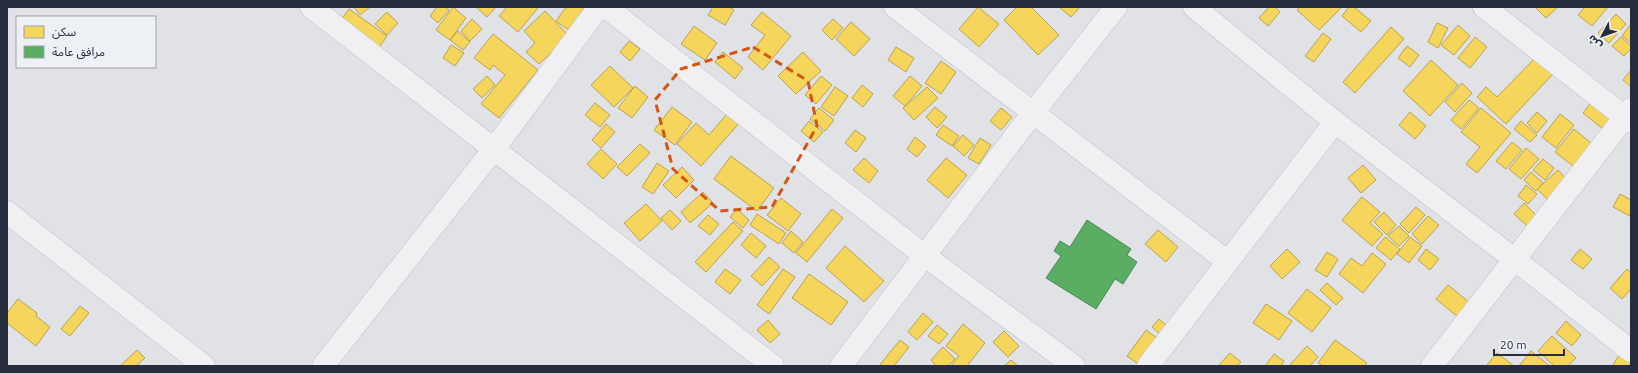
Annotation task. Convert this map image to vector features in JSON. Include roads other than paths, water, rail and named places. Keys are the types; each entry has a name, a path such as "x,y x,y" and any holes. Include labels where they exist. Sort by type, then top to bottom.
{"street":[{"path":"311,7 773,366"},
{"path":"323,366 494,148 599,7"},
{"path":"606,7 924,256 1074,366"},
{"path":"895,7 1032,114 1228,262"},
{"path":"841,366 1032,114 1116,7"},
{"path":"1194,7 1335,122 1631,351"},
{"path":"1432,366 1514,259 1629,116 1484,7"},
{"path":"1148,366 1335,122"},
{"path":"7,212 204,366"}]}
